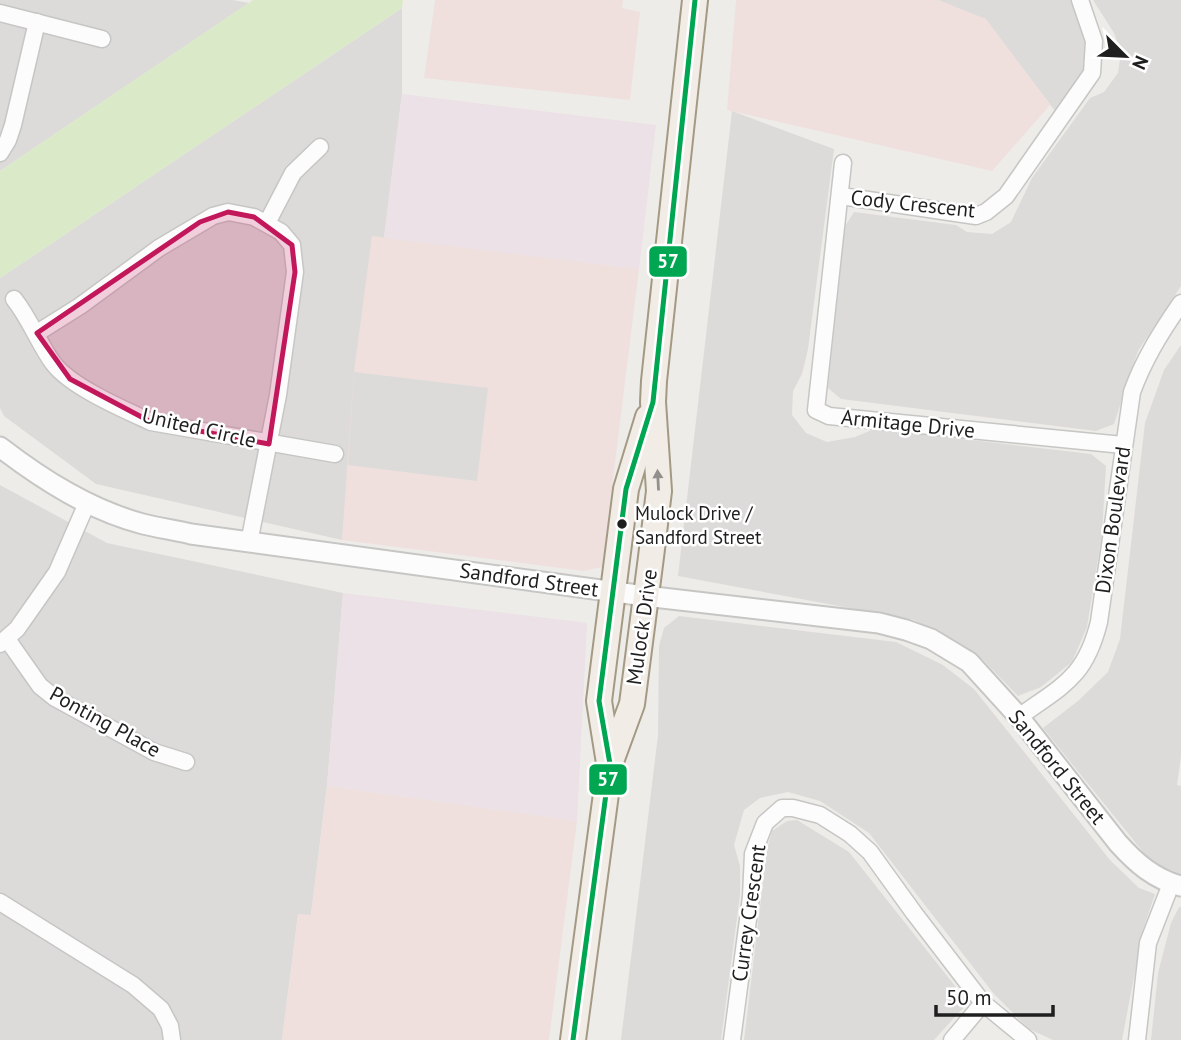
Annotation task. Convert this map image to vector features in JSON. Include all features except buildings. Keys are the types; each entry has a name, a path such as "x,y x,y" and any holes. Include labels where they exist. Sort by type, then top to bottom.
{"main road":[{"name":"Mulock Drive","path":"573,1040 610,764 632,704 659,491 653,402 695,0"},
{"name":"Mulock Drive","path":"610,764 599,701 626,489 653,402"}],"street":[{"name":"Cody Crescent","path":"841,196 976,216 997,205 1092,73 1094,41 1080,0"},
{"path":"0,13 102,39"},
{"path":"0,153 13,125 37,22"},
{"path":"267,223 293,173 320,147"},
{"name":"Armitage Drive","path":"843,163 816,410 829,415 1123,444"},
{"name":"United Circle","path":"37,332 80,306 159,248 207,218 228,212 254,217 281,232 292,245 295,272 270,444 249,543"},
{"name":"United Circle","path":"14,299 37,332 54,364 70,379 123,409 150,422 335,454"},
{"name":"Dixon Boulevard","path":"1019,717 1073,677 1094,646 1132,392 1142,365 1181,303"},
{"name":"Sandford Street","path":"0,447 51,484 87,503 142,524 249,543 645,596 879,623 931,639 969,663 1019,717 1118,843 1150,874 1176,885"},
{"path":"4,642 17,629 57,572 87,503"},
{"name":"Ponting Place","path":"4,642 40,686 55,698 154,752 186,762"},
{"name":"Currey Crescent","path":"732,1040 751,897 753,854 765,823 782,808 802,809 820,815 850,834 870,852 983,1003 1028,1040"},
{"path":"1137,1040 1148,943 1176,885"},
{"path":"0,902 133,985 160,1009 170,1026 173,1040"},
{"path":"952,1040 983,1003"}],"highlighted area":[{"path":"228,212 254,217 292,245 295,272 269,444 151,422 70,379 37,333 200,222"}],"shaded area":[{"path":"0,0 233,0 249,3 0,171"},
{"path":"435,0 623,0 622,8 640,12 630,100 424,78"},
{"path":"736,0 938,0 986,19 1050,105 992,171 727,110"},
{"path":"938,0 1071,0 1083,31 1087,54 1082,73 1055,111 986,20"},
{"path":"1093,0 1181,0 1181,286 1138,351 1114,424 1096,431 841,399 828,388 845,226 854,212 956,225 967,232 992,234 1011,222 1032,178 1090,98 1104,92 1118,73 1121,52 1114,33"},
{"path":"402,8 402,94 384,238 372,237 342,540 96,484 4,416 0,408 0,278"},
{"path":"402,94 656,125 639,269 384,238"},
{"path":"732,111 834,149 808,349 802,374 793,391 792,415 806,433 827,442 855,437 874,429 895,431 1091,454 1106,466 1102,534 1087,627 1072,662 1041,687 1018,696 983,660 962,645 914,620 678,576"},
{"path":"372,236 639,269 602,567 583,571 342,540 354,372"},
{"path":"1181,345 1181,756 1177,785 1181,786 1181,874 1152,863 1043,728 1078,701 1108,672 1120,639 1145,423 1164,370"},
{"path":"354,372 488,388 477,481 348,465"},
{"path":"0,485 107,543 343,593 327,786 311,915 298,915 282,1040 0,1040"},
{"path":"343,593 587,623 577,821 327,786"},
{"path":"679,616 896,642 943,665 974,689 1110,860 1139,888 1155,894 1143,930 1122,1040 1053,1040 1029,1029 994,994 869,833 820,801 788,792 760,798 744,810 734,845 740,866 740,895 721,1040 621,1040 658,735 659,646 664,628"},
{"path":"327,786 577,821 549,1040 282,1040 298,914 311,915"},
{"path":"797,820 849,852 955,986 965,1006 934,1040 744,1040 767,849 772,831 787,821"},
{"path":"1179,907 1181,1040 1151,1040 1158,973 1171,923"}],"green space":[{"path":"253,0 403,0 402,8 0,278 0,171"}],"transit line":[{"name":"57","path":"573,1040 610,764 599,701 626,489 653,402 695,0"}],"place":[{"name":"Mulock Drive / Sandford Street","path":"622,524"}]}
